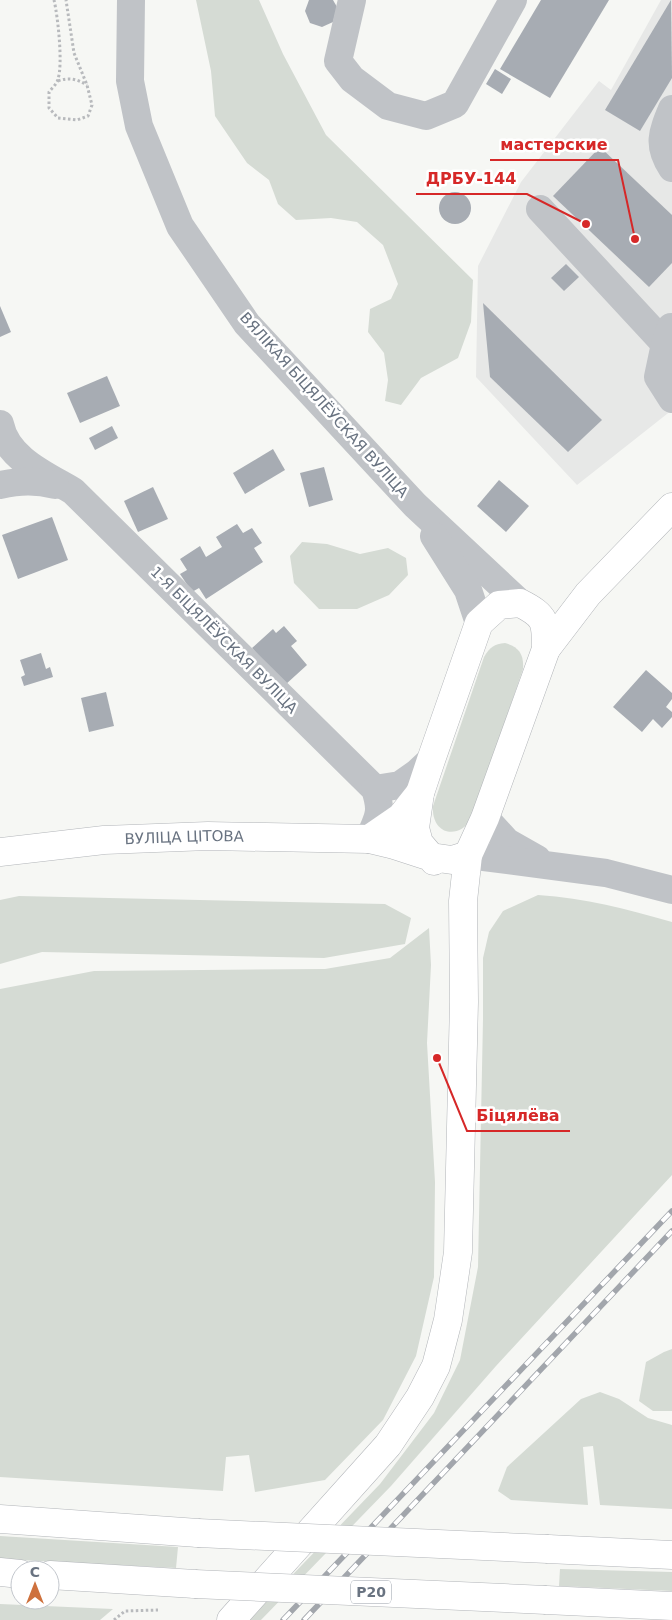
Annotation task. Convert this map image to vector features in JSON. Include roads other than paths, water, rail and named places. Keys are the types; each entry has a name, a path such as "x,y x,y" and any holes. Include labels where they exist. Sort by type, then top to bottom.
{"main road":[{"path":"231,1620 388,1445 420,1397 436,1366 448,1320 458,1252 463,1011 463,901 468,855 485,818 546,650 588,594 672,507"},
{"path":"463,901 419,843 415,828 420,793 479,623 499,605 528,607 588,594"},
{"path":"528,607 546,627 546,650"},
{"path":"369,839 402,817 420,793"},
{"name":"ВУЛІЦА ЦІТОВА","path":"0,852 104,840 208,836 369,839 431,857 452,860 468,855"},
{"path":"0,1519 198,1533 672,1555"},
{"name":"Р20","path":"60,1577 672,1606"}],"street":[{"name":"ВЯЛІКАЯ БІЦЯЛЁЎСКАЯ ВУЛІЦА","path":"131,0 130,81 139,126 180,226 247,324 415,505 528,607"},
{"path":"352,0 338,61 352,80 388,106 426,116 455,104 513,0"},
{"path":"672,110 663,130 663,155 672,168"},
{"path":"540,209 669,334 658,377 672,399"},
{"path":"0,424 2,434 23,461 73,491"},
{"path":"0,485 20,481 40,481 73,491"},
{"name":"1-Я БІЦЯЛЁЎСКАЯ ВУЛІЦА","path":"73,491 375,789"},
{"name":"ВЯЛІКАЯ БІЦЯЛЁЎСКАЯ ВУЛІЦА","path":"415,505 468,590 479,623"},
{"path":"369,839 378,817 380,804 375,789 400,785 418,773 431,760"},
{"path":"485,818 507,842 547,865"},
{"path":"468,855 606,873 672,890"}],"railway":[{"path":"283,1620 672,1211"},
{"path":"304,1620 672,1231"}],"place":[{"name":"ДРБУ-144","path":"586,224"},
{"name":"мастерские","path":"635,239"},
{"name":"Біцялёва","path":"437,1058"}]}
